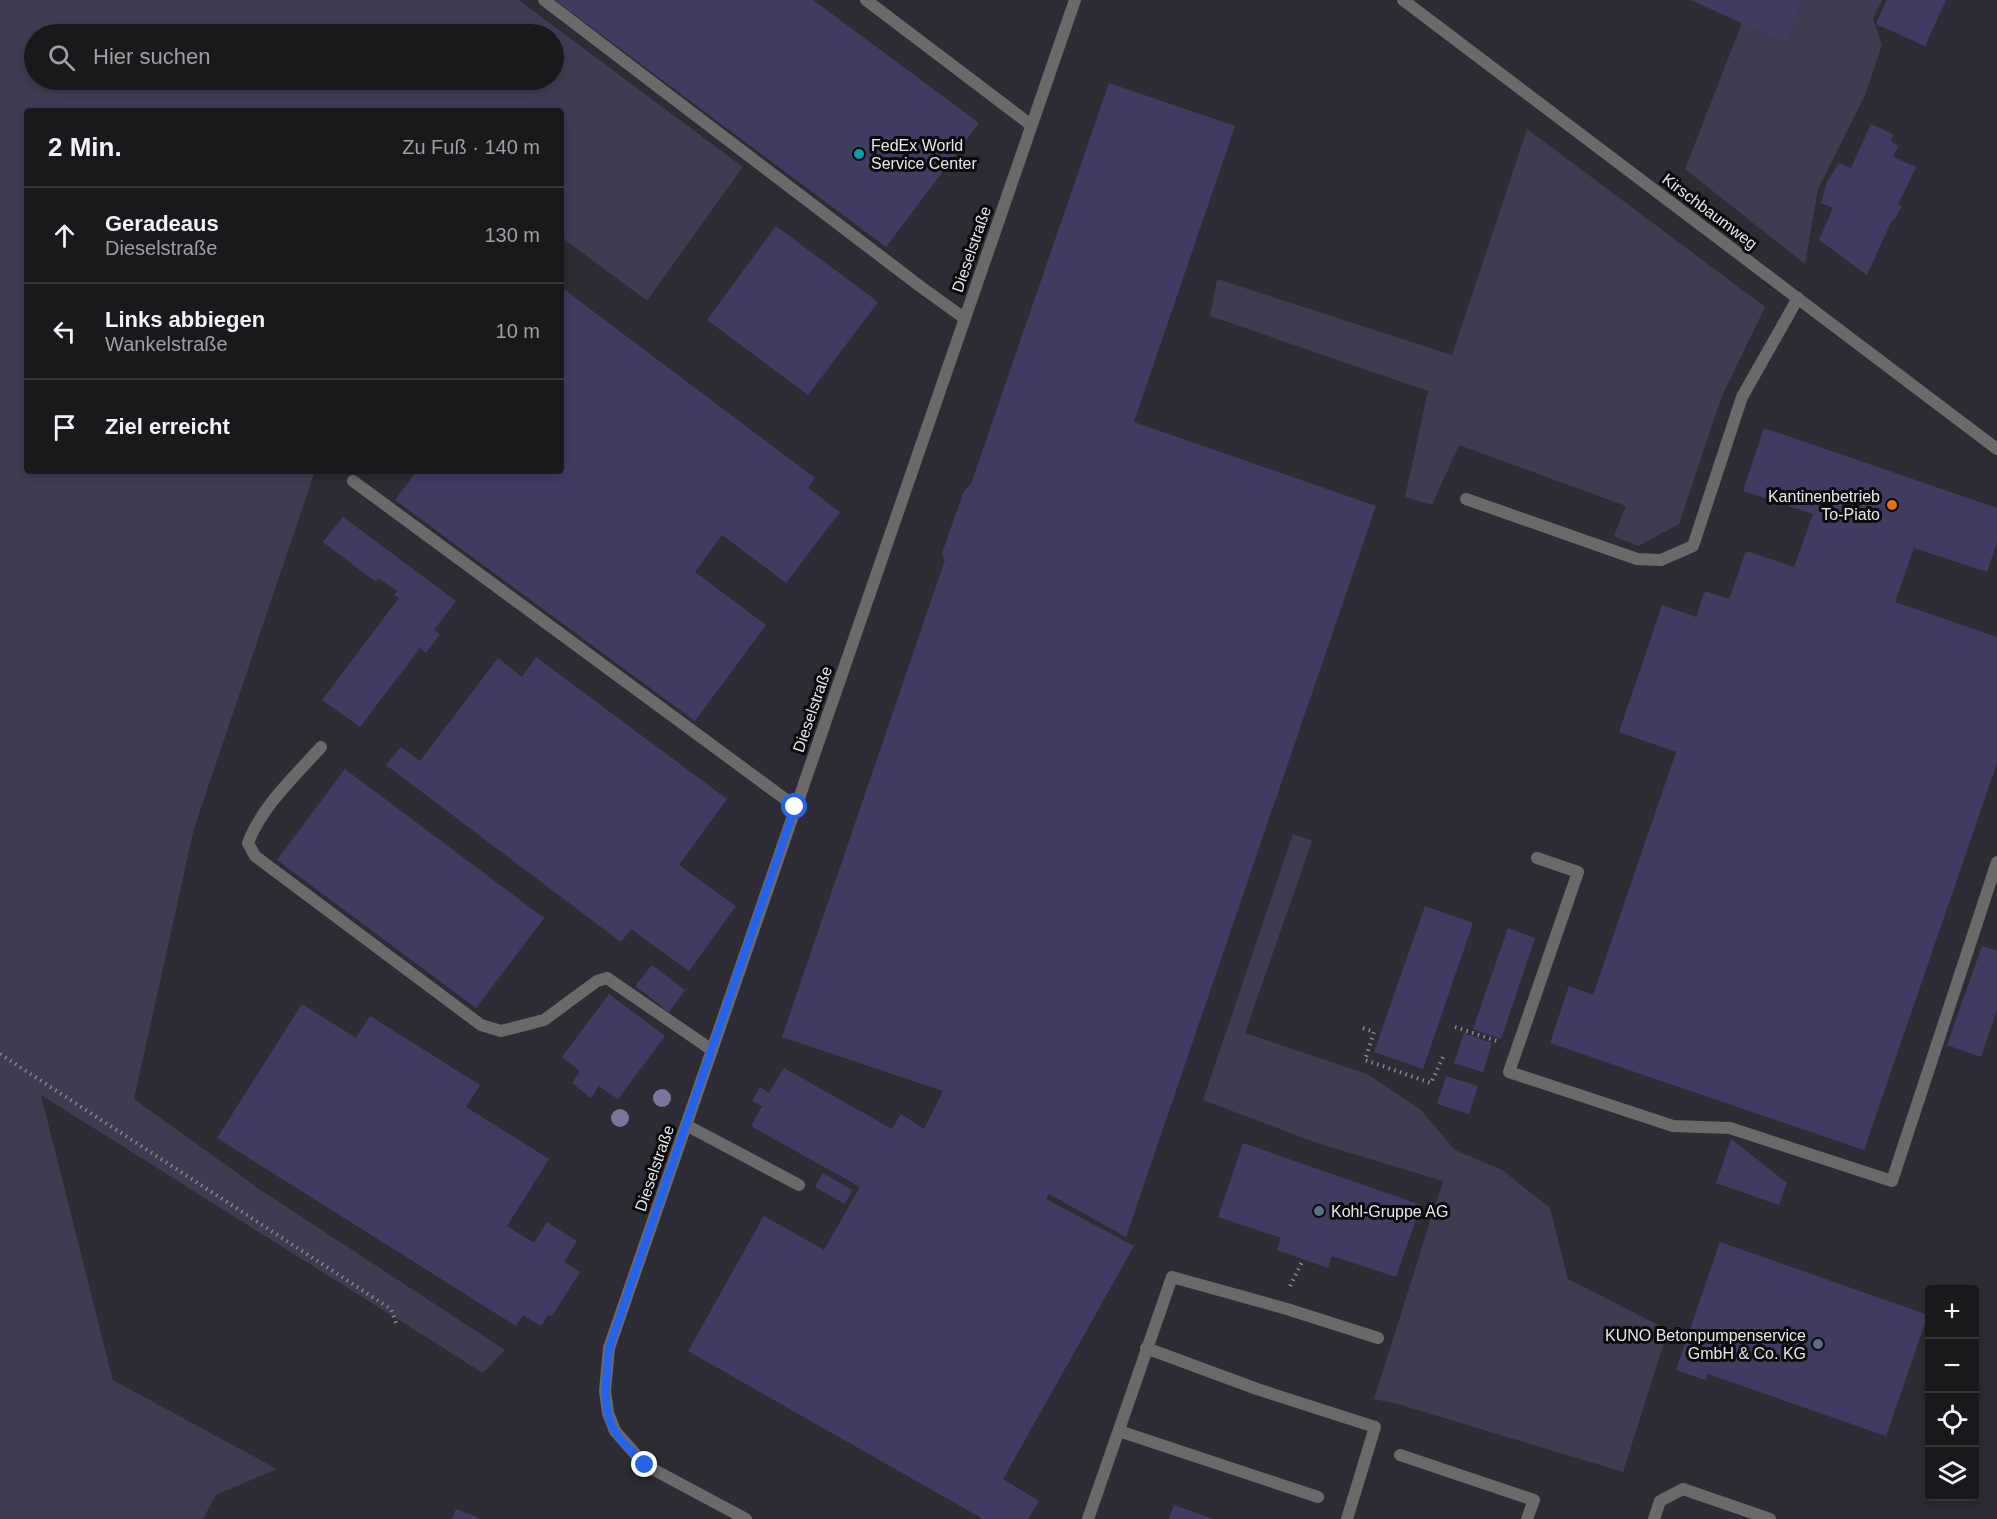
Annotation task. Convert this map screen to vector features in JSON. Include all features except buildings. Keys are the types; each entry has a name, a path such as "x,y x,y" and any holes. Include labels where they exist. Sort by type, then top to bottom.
{"street":[{"path":"544,0 964,318"},
{"path":"866,0 1031,125"},
{"name":"Dieselstraße","path":"746,1519 645,1465 615,1431 608,1413 605,1391 609,1348 1075,0"},
{"name":"Kirschbaumweg","path":"1403,0 1997,449"},
{"path":"1466,499 1637,559 1661,560 1693,546 1742,397 1798,298"},
{"path":"353,481 795,807"},
{"path":"321,747 254,827 248,843 255,856 481,1025 501,1031 544,1020 597,981 608,978 712,1050"},
{"path":"1537,858 1578,872 1509,1072 1674,1126 1730,1128 1892,1181 1997,862"},
{"path":"686,1125 799,1185"},
{"path":"1088,1519 1172,1277 1287,1309 1378,1338"},
{"path":"1146,1348 1257,1389 1375,1427 1348,1519"},
{"path":"1119,1431 1318,1497"},
{"path":"1400,1455 1534,1500 1527,1519"},
{"path":"1654,1519 1660,1501 1683,1489 1770,1519"}],"path":[{"path":"1455,1027 1517,1048"},
{"path":"1363,1028 1374,1032 1365,1060 1431,1083 1444,1055"},
{"path":"0,1054 392,1309 396,1323"}],"shaded area":[{"path":"0,0 519,0 551,24 24,24 24,90 564,90 564,34 743,167 647,301 564,239 564,108 24,108 24,474 314,474 194,829 134,1099 259,1189 505,1350 483,1373 41,1095 113,1380 277,1469 216,1495 203,1519 0,1519"},
{"path":"519,0 1997,0 1997,1519 203,1519 216,1495 277,1469 113,1380 41,1095 131,1151 133,1099 194,829 314,474 564,474 564,239 647,301 743,167 564,34 564,24 551,24"},
{"path":"1804,0 1882,0 1873,19 1882,45 1865,95 1818,189 1805,264 1685,169 1742,23 1785,43"},
{"path":"1527,129 1765,307 1722,396 1679,524 1638,546 1614,536 1626,506 1459,445 1432,505 1405,497 1428,391 1210,316 1217,279 1452,355"},
{"path":"1293,834 1312,841 1245,1033 1367,1074 1421,1110 1455,1150 1502,1170 1550,1208 1568,1279 1668,1330 1623,1472 1398,1404 1374,1399 1443,1181 1317,1143 1203,1100"}],"place":[{"name":"FedEx World Service Center","path":"859,154"},
{"name":"Kantinenbetrieb To-Piato","path":"1892,505"},
{"name":"Kohl-Gruppe AG","path":"1319,1211"},
{"name":"KUNO Betonpumpenservice GmbH & Co. KG","path":"1818,1344"}],"route":[{"path":"645,1465 615,1431 608,1413 605,1391 609,1348 795,807"}]}
